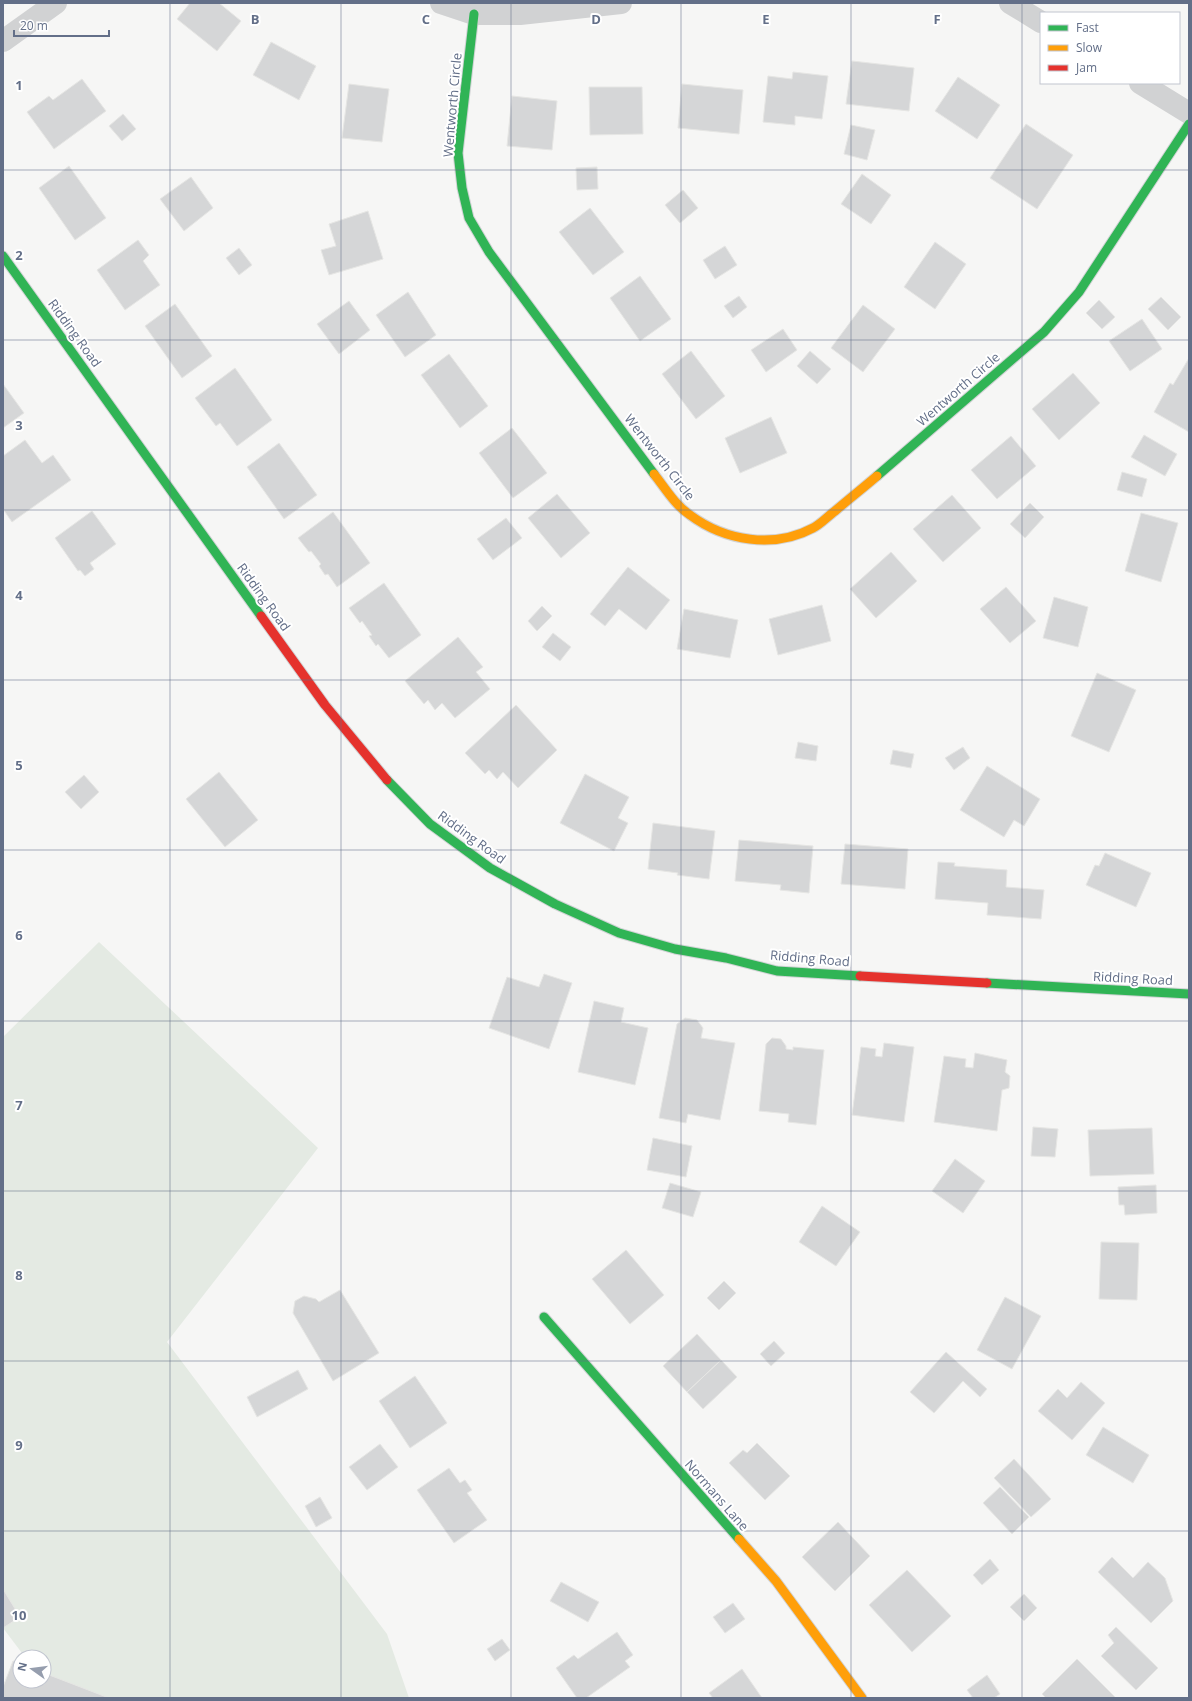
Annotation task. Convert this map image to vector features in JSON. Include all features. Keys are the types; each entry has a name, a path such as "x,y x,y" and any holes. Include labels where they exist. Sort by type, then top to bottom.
{"street":[{"path":"3,41 56,3"},
{"path":"441,3 474,14 520,14 621,3"},
{"path":"1010,3 1040,21"},
{"name":"Wentworth Circle","path":"474,14 458,153 462,188 469,218 490,252 675,502 689,515 705,525 722,533 740,538 778,540 796,536 816,527 1044,332 1079,292 1189,124"},
{"path":"1142,84 1189,113"},
{"name":"Ridding Road","path":"3,256 326,705 378,771 430,824 490,868 554,904 619,933 675,949 726,958 776,971 1189,994"},
{"name":"Normans Lane","path":"544,1317 776,1582 862,1698"}],"shaded area":[{"path":"99,942 318,1148 167,1342 387,1634 409,1698 55,1698 49,1689 52,1689 52,1649 19,1649 3,1628 3,1037"}],"building":[{"path":"190,3 219,3 241,21 217,51 177,19"},
{"path":"271,42 316,66 299,100 253,75"},
{"path":"852,61 914,68 909,111 846,104"},
{"path":"793,72 828,76 822,119 795,116 795,125 763,122 768,76 792,79"},
{"path":"958,77 1000,105 977,139 935,111"},
{"path":"82,79 106,111 54,149 27,112 49,96 53,100"},
{"path":"349,84 389,89 382,142 342,138"},
{"path":"682,84 743,90 739,134 678,128"},
{"path":"589,87 642,87 643,134 590,135"},
{"path":"512,96 557,101 552,150 507,146"},
{"path":"123,114 136,129 122,141 109,126"},
{"path":"1026,124 1073,155 1037,209 990,178"},
{"path":"851,125 875,130 867,160 844,154"},
{"path":"69,166 106,218 75,240 39,188"},
{"path":"597,167 598,189 577,190 576,168"},
{"path":"862,174 891,195 871,224 841,204"},
{"path":"191,177 213,208 184,231 160,199"},
{"path":"683,190 698,208 680,223 665,205"},
{"path":"590,208 624,252 593,275 559,232"},
{"path":"368,211 383,259 329,275 321,250 336,246 329,224"},
{"path":"138,240 149,255 143,261 160,285 125,310 97,270"},
{"path":"935,242 966,264 935,309 904,287"},
{"path":"725,246 737,265 715,279 703,260"},
{"path":"239,248 252,265 239,275 226,258"},
{"path":"640,276 671,319 640,341 610,298"},
{"path":"408,292 436,335 405,357 376,315"},
{"path":"739,296 747,307 733,318 724,306"},
{"path":"1161,297 1181,317 1168,330 1148,309"},
{"path":"1099,300 1115,317 1102,329 1086,313"},
{"path":"349,301 370,330 339,354 317,324"},
{"path":"175,304 212,356 182,378 145,326"},
{"path":"863,305 895,329 863,372 831,348"},
{"path":"1142,319 1162,349 1130,371 1109,341"},
{"path":"783,329 797,350 766,372 751,350"},
{"path":"691,351 725,396 696,419 662,374"},
{"path":"810,351 831,369 817,384 797,366"},
{"path":"449,354 488,406 460,428 421,375"},
{"path":"1189,358 1189,432 1154,412 1170,383 1173,385"},
{"path":"235,368 272,420 237,446 220,423 216,426 195,398"},
{"path":"1073,373 1100,403 1059,440 1032,409"},
{"path":"3,384 24,413 3,428"},
{"path":"771,417 787,453 740,473 725,438"},
{"path":"512,428 547,473 513,498 479,453"},
{"path":"1144,435 1177,454 1165,476 1131,457"},
{"path":"1011,436 1036,466 997,499 971,470"},
{"path":"25,440 42,463 53,455 71,480 12,522 3,509 3,456"},
{"path":"279,443 317,495 284,519 247,467"},
{"path":"1122,472 1147,479 1142,497 1117,490"},
{"path":"557,494 590,533 561,558 528,518"},
{"path":"952,495 981,528 943,562 913,529"},
{"path":"1030,503 1044,517 1025,538 1010,524"},
{"path":"92,511 116,544 90,563 94,569 85,576 80,570 78,571 55,538"},
{"path":"333,512 370,563 337,587 328,574 325,575 319,566 321,564 311,551 309,552 298,538"},
{"path":"1141,513 1178,523 1161,582 1125,571"},
{"path":"506,518 522,538 493,560 477,539"},
{"path":"891,552 917,581 876,618 850,589"},
{"path":"628,567 670,600 646,630 619,609 605,626 590,614"},
{"path":"384,583 421,635 389,658 378,644 376,646 369,636 372,635 362,621 360,623 349,608"},
{"path":"1006,587 1036,621 1010,643 980,609"},
{"path":"1054,597 1088,607 1078,647 1043,638"},
{"path":"822,605 831,641 778,655 769,619"},
{"path":"542,606 552,616 537,631 528,621"},
{"path":"684,609 738,620 730,658 677,649"},
{"path":"553,633 571,647 560,661 542,647"},
{"path":"458,637 483,667 476,672 490,689 455,718 442,703 435,710 428,700 424,704 405,681"},
{"path":"1097,673 1136,690 1109,752 1071,736"},
{"path":"516,705 557,750 518,788 503,772 497,779 489,770 485,774 465,753"},
{"path":"798,742 818,746 816,761 795,758"},
{"path":"963,747 970,758 954,770 945,758"},
{"path":"893,750 914,754 911,768 890,764"},
{"path":"987,766 1040,799 1024,826 1014,820 1004,837 960,810"},
{"path":"219,772 258,820 225,847 186,799"},
{"path":"585,774 629,797 618,818 628,823 614,851 560,823"},
{"path":"84,775 99,792 81,809 65,792"},
{"path":"653,823 715,831 709,879 677,875 678,873 648,869"},
{"path":"739,840 813,846 809,893 780,890 781,885 735,881"},
{"path":"845,844 908,849 905,889 841,884"},
{"path":"1105,853 1151,873 1136,907 1086,885 1095,865 1099,866"},
{"path":"938,862 955,863 954,866 1007,870 1006,887 1044,890 1041,919 987,915 988,903 935,899"},
{"path":"544,974 572,983 549,1049 489,1028 507,977 539,987"},
{"path":"594,1001 624,1008 621,1022 648,1028 635,1085 578,1072"},
{"path":"685,1018 697,1020 703,1028 701,1038 735,1043 720,1120 688,1114 686,1123 659,1118 677,1024"},
{"path":"772,1038 781,1039 786,1046 786,1049 793,1050 793,1047 824,1050 816,1125 788,1122 789,1114 759,1111 766,1044"},
{"path":"884,1043 914,1047 904,1122 852,1115 861,1047 876,1049 875,1056 882,1057"},
{"path":"975,1053 1007,1060 1005,1072 1010,1076 1009,1088 1002,1090 997,1131 934,1122 944,1056 966,1059 965,1067 973,1068"},
{"path":"1033,1127 1058,1129 1055,1157 1031,1156"},
{"path":"1152,1128 1154,1174 1090,1176 1088,1130"},
{"path":"653,1138 692,1146 686,1177 647,1170"},
{"path":"955,1159 985,1181 963,1213 932,1191"},
{"path":"670,1183 701,1192 693,1217 662,1208"},
{"path":"1156,1185 1157,1213 1125,1215 1124,1205 1119,1205 1118,1187"},
{"path":"822,1206 860,1232 836,1266 799,1242"},
{"path":"1101,1242 1139,1243 1137,1300 1099,1299"},
{"path":"626,1250 664,1295 630,1324 592,1279"},
{"path":"724,1281 736,1293 719,1310 707,1298"},
{"path":"340,1290 379,1353 333,1381 293,1313 295,1301 304,1296 316,1299 319,1302"},
{"path":"1005,1297 1041,1316 1012,1369 977,1350"},
{"path":"697,1334 721,1360 687,1392 663,1366"},
{"path":"774,1341 785,1353 771,1366 760,1354"},
{"path":"946,1352 987,1389 980,1397 963,1381 934,1413 910,1392"},
{"path":"721,1360 737,1377 703,1409 687,1392"},
{"path":"298,1370 308,1389 257,1417 247,1397"},
{"path":"415,1376 447,1423 410,1448 379,1401"},
{"path":"1081,1382 1105,1403 1072,1440 1038,1411 1058,1389 1067,1398"},
{"path":"1103,1427 1149,1455 1133,1483 1086,1455"},
{"path":"757,1443 790,1476 765,1500 729,1463 743,1450 747,1453"},
{"path":"380,1444 398,1467 367,1490 349,1467"},
{"path":"1014,1459 1051,1499 1031,1517 994,1478"},
{"path":"449,1468 460,1483 465,1480 472,1490 467,1493 487,1520 454,1543 417,1490"},
{"path":"1000,1487 1029,1517 1012,1534 983,1503"},
{"path":"320,1497 332,1518 316,1527 305,1506"},
{"path":"838,1522 870,1556 835,1591 802,1557"},
{"path":"1112,1557 1133,1578 1148,1562 1165,1578 1173,1601 1151,1623 1098,1572"},
{"path":"990,1559 999,1570 982,1585 973,1575"},
{"path":"907,1570 951,1616 912,1652 869,1605"},
{"path":"561,1582 599,1602 588,1622 550,1601"},
{"path":"3,1589 20,1617 3,1628"},
{"path":"1024,1594 1037,1608 1024,1621 1010,1607"},
{"path":"733,1603 745,1619 725,1633 713,1617"},
{"path":"1116,1627 1158,1668 1136,1690 1101,1656 1114,1643 1108,1635"},
{"path":"617,1632 633,1655 625,1661 630,1667 586,1698 577,1698 556,1668 574,1655 578,1659"},
{"path":"502,1639 510,1650 495,1661 487,1649"},
{"path":"1077,1659 1116,1698 1046,1698 1042,1694"},
{"path":"12,1664 12,1689 52,1689 52,1676 109,1698 3,1698 3,1687"},
{"path":"742,1669 762,1698 713,1698 709,1693"},
{"path":"987,1675 1000,1694 994,1698 973,1698 967,1690"}],"traffic: fast":[{"path":"474,14 458,153 462,188 469,218 489,252 654,474"},
{"path":"877,476 1044,332 1079,292 1189,124"},
{"path":"3,256 261,616"},
{"path":"387,780 430,824 490,868 555,904 619,933 675,949 726,958 777,971 860,976"},
{"path":"987,983 1189,994"},
{"path":"544,1317 739,1539"}],"traffic: slow":[{"path":"654,474 670,496 685,511 704,524 718,531 734,536 766,540 798,535 816,526 877,476"},
{"path":"739,1539 776,1581 862,1698"}],"traffic: jam":[{"path":"261,616 325,705 387,780"},
{"path":"860,976 987,983"}]}
